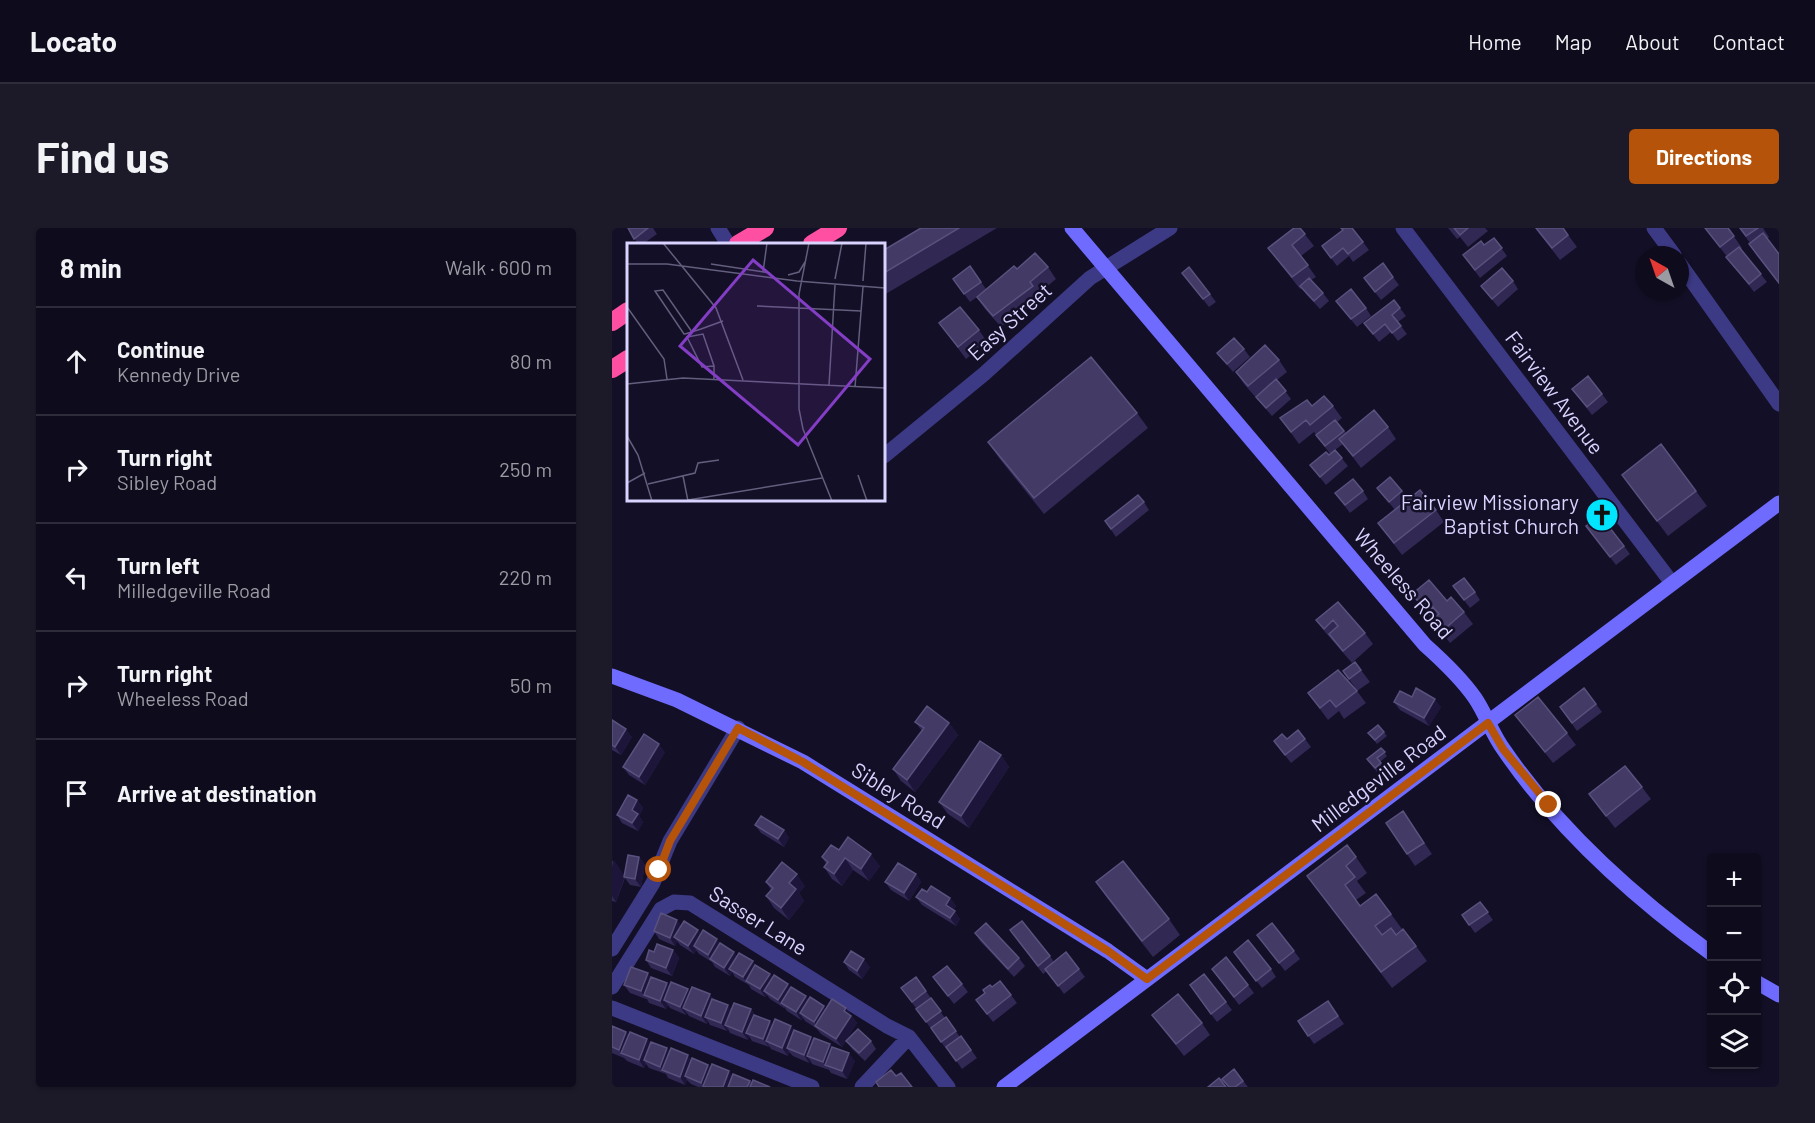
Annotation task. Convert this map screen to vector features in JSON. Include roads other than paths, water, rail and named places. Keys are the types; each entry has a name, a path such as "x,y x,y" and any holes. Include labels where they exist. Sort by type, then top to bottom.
{"highway":[{"path":"740,243 765,228"},
{"path":"814,243 838,228"},
{"path":"612,322 627,313"},
{"path":"612,369 627,360"}],"street":[{"path":"718,228 727,243"},
{"name":"Wheeless Road","path":"1072,228 1425,645 1449,668 1475,699 1503,749 1576,835 1641,898 1707,950"},
{"name":"Easy Street","path":"885,455 984,374 1090,278 1170,228"},
{"name":"Fairview Avenue","path":"1403,228 1672,583"},
{"path":"1654,228 1667,246"},
{"path":"1689,277 1779,404"},
{"name":"Milledgeville Road","path":"1004,1087 1779,503"},
{"name":"Sibley Road","path":"612,676 677,700 738,728 840,784 1108,951 1147,979"},
{"path":"613,944 654,883 670,841 738,728"},
{"name":"Sasser Lane","path":"612,987 662,909 674,902 690,903 887,1026 909,1037 948,1087"},
{"path":"1761,985 1779,995"},
{"path":"612,1008 812,1087"},
{"path":"862,1087 909,1037"}],"place":[{"name":"Fairview Missionary Baptist Church","path":"1602,515"}]}
